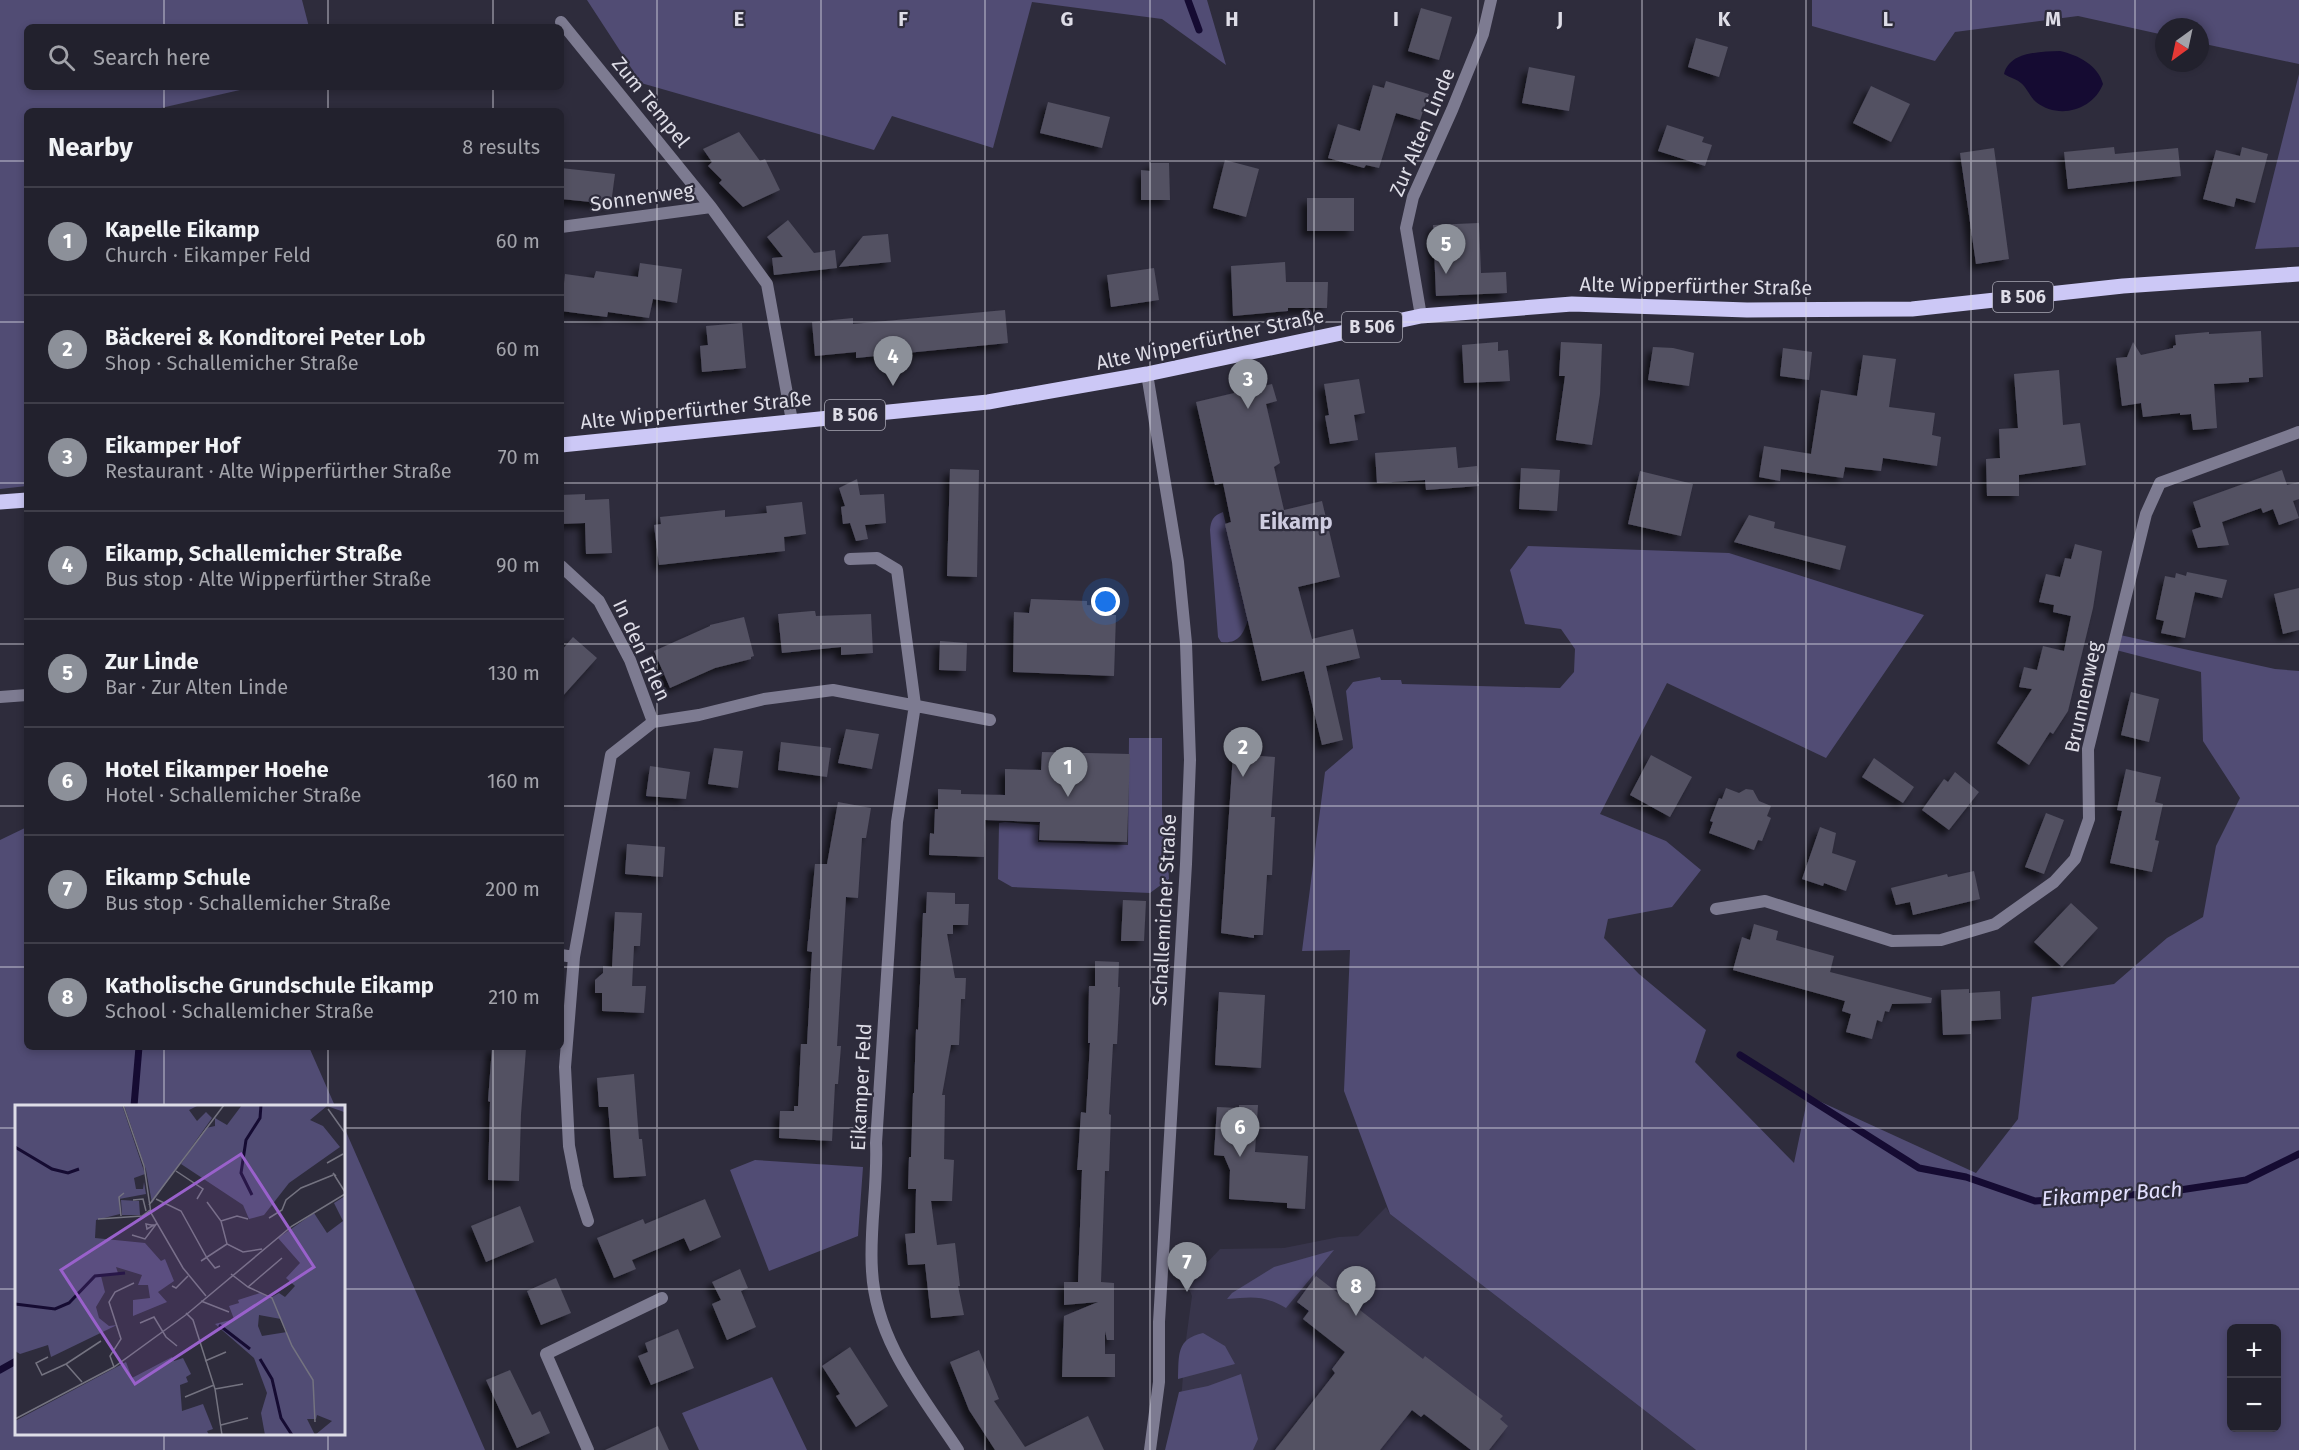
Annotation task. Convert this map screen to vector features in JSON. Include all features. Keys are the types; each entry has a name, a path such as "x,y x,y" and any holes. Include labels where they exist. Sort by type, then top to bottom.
{"main road":[{"name":"Alte Wipperfürther Straße","path":"564,445 988,402 1147,374 1422,316 1572,304 1746,310 1912,309 2123,286 2299,274"},
{"path":"0,502 24,500"}],"street":[{"name":"Zur Alten Linde","path":"1422,316 1406,228 1413,197 1483,34 1491,0"},
{"name":"Zum Tempel","path":"564,26 711,207"},
{"name":"Sonnenweg","path":"564,227 711,207 767,284 792,421"},
{"name":"Schallemicher Straße","path":"1147,374 1178,562 1186,657 1190,760 1159,1322 1160,1382 1150,1450"},
{"name":"Brunnenweg","path":"1716,909 1765,901 1892,941 1941,940 1995,924 2054,882 2075,859 2089,819 2088,749 2146,514 2160,483 2299,432"},
{"name":"Eikamper Feld","path":"850,559 877,558 897,570 915,705 897,822 876,1143 872,1271 882,1323 893,1351 958,1450"},
{"name":"In den Erlen","path":"564,569 599,601 630,660 653,722 611,755 574,957 566,1034 566,1106 571,1156 577,1187 588,1221"},
{"path":"653,722 699,715 764,699 833,690 990,720"},
{"path":"0,697 24,695"},
{"path":"564,955 574,957"},
{"path":"588,1450 546,1354 662,1298"}],"shaded area":[{"path":"0,0 302,0 308,24 24,24 24,90 240,90 161,108 24,108 24,486 0,489"},
{"path":"587,0 1207,0 1226,65 1162,19 1032,2 993,148 892,116 874,150 641,83"},
{"path":"1812,0 2299,0 2299,64 2209,45 2209,18 2155,18 2155,33 2078,16 1955,32 1935,61 1812,26"},
{"path":"2060,51 2074,55 2092,66 2103,84 2092,100 2074,110 2055,110 2045,107 2036,102 2019,82 2004,74 2007,66 2019,57 2027,54"},
{"path":"2299,74 2299,247 2255,249"},
{"path":"1223,512 1248,620 1239,637 1232,642 1221,642 1218,637 1210,530 1213,519"},
{"path":"1528,546 1729,553 1924,615 1826,758 1667,683 1600,814 1666,841 1701,870 1672,907 1608,919 1604,938 1639,974 1706,1030 1695,1062 1794,1163 1808,1096 1976,1173 2018,1119 2032,997 2114,984 2167,938 2203,917 2216,846 2240,798 2203,741 2201,672 2116,650 2120,635 2275,669 2299,671 2299,1450 1696,1450 1390,1214 1344,1091 1350,950 1302,951 1325,772 1353,748 1346,691 1353,682 1380,677 1381,680 1401,680 1402,684 1560,688 1574,672 1575,649 1561,629 1525,624 1510,570"},
{"path":"1129,738 1162,738 1162,817 1167,838 1169,879 1150,893 1012,887 998,879 999,823 1039,825 1038,842 1128,845"},
{"path":"24,828 24,1050 310,1050 335,1105 15,1105 15,1435 345,1435 345,1129 485,1450 0,1450 0,840"},
{"path":"755,1160 863,1167 858,1236 769,1271 730,1170"},
{"path":"1386,1207 1390,1214 1696,1450 1213,1450 1175,1426 1182,1389 1192,1296 1187,1284 1220,1249 1284,1248 1339,1237 1358,1236"},
{"path":"1334,1250 1286,1308 1258,1298 1227,1299 1232,1293 1274,1267"},
{"path":"1203,1333 1225,1346 1235,1364 1178,1379 1179,1355 1183,1344 1188,1339"},
{"path":"1241,1374 1258,1439 1253,1450 1165,1450 1179,1392 1208,1386"},
{"path":"772,1377 807,1450 699,1450 682,1413"}],"building":[{"path":"1421,8 1452,17 1439,60 1408,51"},
{"path":"1696,38 1728,47 1719,77 1688,67"},
{"path":"1529,67 1575,76 1569,111 1522,103"},
{"path":"1386,81 1429,94 1420,120 1396,113 1379,168 1366,165 1364,168 1328,158 1338,124 1360,131 1373,85 1384,88"},
{"path":"1871,86 1910,104 1891,142 1853,123"},
{"path":"1048,102 1110,117 1102,148 1040,133"},
{"path":"1667,125 1704,137 1702,142 1712,145 1705,166 1658,151"},
{"path":"739,132 760,161 765,159 780,190 743,207 719,183 722,180 708,166 712,162 703,149"},
{"path":"2114,147 2115,154 2178,148 2181,176 2068,189 2064,152"},
{"path":"2242,147 2268,154 2255,203 2236,198 2234,207 2203,199 2216,150 2240,156"},
{"path":"1994,148 2009,259 1976,264 1960,153"},
{"path":"1225,160 1259,169 1246,217 1213,208"},
{"path":"1150,163 1169,163 1170,200 1141,200 1141,170 1150,171"},
{"path":"564,168 615,174 611,204 564,199"},
{"path":"1307,198 1354,198 1354,231 1307,231"},
{"path":"788,220 814,253 835,250 837,268 774,275 772,258 783,257 767,237"},
{"path":"1479,223 1481,273 1506,272 1507,293 1436,296 1433,225"},
{"path":"888,234 891,262 839,267 863,236"},
{"path":"1285,262 1286,282 1328,282 1327,308 1288,308 1288,311 1233,316 1231,266"},
{"path":"640,263 682,269 677,303 653,299 649,318 608,312 607,317 564,311 565,274 594,278 596,271 638,277"},
{"path":"1154,268 1159,300 1111,307 1107,275"},
{"path":"1005,310 1008,343 856,358 856,352 815,356 812,322 853,318 853,324"},
{"path":"742,323 746,368 702,372 700,346 708,345 706,326"},
{"path":"2261,331 2263,377 2249,378 2249,382 2214,384 2217,428 2193,430 2191,414 2143,417 2141,403 2122,406 2116,358 2127,357 2133,342 2141,355 2173,348 2176,345 2175,335"},
{"path":"1498,342 1498,351 1508,350 1510,381 1464,383 1462,345"},
{"path":"1561,342 1602,344 1600,394 1592,445 1556,440 1565,376 1559,376"},
{"path":"1653,347 1673,348 1694,353 1689,386 1648,380"},
{"path":"1783,348 1812,352 1809,380 1780,376"},
{"path":"1863,355 1896,359 1889,407 1935,413 1932,435 1941,437 1937,466 1883,458 1881,471 1845,467 1843,478 1781,469 1780,481 1759,477 1764,446 1811,454 1821,390 1857,396"},
{"path":"2059,370 2063,425 2080,423 2086,465 2019,475 2019,496 1987,496 1986,459 2000,458 1999,429 2018,428 2014,374"},
{"path":"1359,379 1365,413 1354,415 1358,440 1330,444 1325,416 1329,415 1324,384"},
{"path":"1272,384 1277,401 1266,404 1280,463 1274,467 1284,510 1322,501 1340,577 1298,587 1312,639 1353,629 1360,658 1326,666 1343,740 1322,745 1304,671 1262,681 1225,524 1231,522 1223,483 1215,485 1196,402"},
{"path":"1456,447 1458,468 1477,466 1479,486 1426,490 1425,480 1377,483 1375,453"},
{"path":"1521,468 1560,470 1557,511 1519,509"},
{"path":"950,469 979,470 977,577 947,576"},
{"path":"2282,470 2287,485 2299,482 2299,499 2293,501 2299,518 2279,525 2273,509 2263,513 2261,508 2222,522 2229,545 2198,548 2192,530 2201,527 2193,502"},
{"path":"1640,471 1693,484 1681,536 1628,524"},
{"path":"857,479 860,495 884,494 886,523 865,525 868,539 856,541 850,523 843,524 841,507 845,506 839,488"},
{"path":"585,494 585,500 609,499 612,553 586,554 585,523 564,524 564,495"},
{"path":"802,502 806,534 784,537 785,551 659,565 654,525 661,524 660,517 725,510 725,517 767,513 766,506"},
{"path":"1749,515 1775,522 1774,528 1846,546 1840,570 1734,542"},
{"path":"2075,544 2102,551 2093,608 2068,711 2053,734 2050,732 2029,765 1997,743 2032,689 2019,687 2024,667 2037,670 2043,646 2064,651 2071,616 2053,612 2054,605 2039,602 2046,574 2060,577 2065,558 2071,559"},
{"path":"2187,572 2227,580 2222,598 2195,592 2185,638 2161,633 2164,621 2156,619 2165,576 2175,578 2176,573 2186,576"},
{"path":"2299,588 2299,630 2283,634 2274,594"},
{"path":"1031,599 1087,601 1087,605 1100,606 1101,615 1116,615 1114,676 1013,672 1014,612 1029,613"},
{"path":"815,611 816,616 871,614 873,653 841,655 841,647 782,653 778,614"},
{"path":"744,617 754,656 751,659 715,668 670,688 654,651 710,625"},
{"path":"573,637 597,658 564,695 564,648"},
{"path":"940,641 967,643 966,671 939,670"},
{"path":"2131,692 2159,699 2149,742 2121,735"},
{"path":"846,729 879,734 872,769 838,763"},
{"path":"781,742 831,748 827,777 778,770"},
{"path":"714,748 743,751 738,788 708,784"},
{"path":"1042,752 1130,754 1127,842 1039,840 1040,822 985,820 984,857 929,855 930,833 934,834 935,809 938,809 938,789 961,790 961,794 1005,795 1005,769 1041,770"},
{"path":"1233,754 1275,757 1271,817 1275,817 1272,875 1267,875 1263,935 1254,935 1254,938 1221,933"},
{"path":"1651,755 1692,777 1670,817 1630,795"},
{"path":"1874,758 1914,787 1903,803 1862,777"},
{"path":"650,766 690,772 686,799 646,796"},
{"path":"2126,769 2161,777 2155,802 2163,804 2155,840 2159,841 2152,872 2110,863 2122,811 2117,810"},
{"path":"1955,772 1979,792 1949,830 1922,810 1944,779 1948,782"},
{"path":"1726,788 1739,793 1746,789 1753,790 1759,801 1771,806 1767,816 1771,818 1762,841 1758,840 1754,850 1709,833 1713,822 1710,821 1719,798 1722,799"},
{"path":"838,802 871,808 866,838 862,838 858,898 846,897 837,1046 841,1046 838,1084 835,1084 832,1141 779,1138 780,1111 794,1111 794,1106 798,1106 801,1044 807,1044 812,952 807,951 815,864 827,864"},
{"path":"2046,813 2064,820 2044,874 2025,867"},
{"path":"1820,827 1836,833 1832,853 1856,861 1846,891 1824,883 1823,886 1802,879"},
{"path":"627,844 665,847 663,877 625,874"},
{"path":"1974,871 1980,899 1913,915 1910,902 1896,905 1891,888 1947,874 1948,877"},
{"path":"927,892 955,893 955,904 969,904 968,925 953,925 953,934 947,934 955,978 966,978 965,999 961,999 959,1045 951,1045 942,1095 945,1095 944,1159 954,1160 952,1201 931,1201 937,1245 955,1243 960,1286 958,1286 964,1315 931,1318 925,1264 908,1265 905,1234 915,1233 916,1189 908,1189 909,1157 911,1157 923,913 926,913"},
{"path":"1123,900 1146,901 1144,941 1121,941"},
{"path":"2071,903 2098,928 2062,967 2034,942"},
{"path":"615,912 642,913 640,946 634,946 632,986 646,986 644,1013 602,1011 602,993 595,993 595,980 603,973 603,966 612,967"},
{"path":"1754,924 1778,931 1776,940 1834,956 1830,972 1932,998 1931,1003 1892,1004 1889,1012 1885,1011 1882,1022 1877,1020 1872,1039 1846,1032 1851,1014 1842,1011 1845,1001 1733,970 1742,937 1750,940"},
{"path":"1095,961 1119,962 1117,1044 1113,1044 1109,1171 1105,1171 1101,1282 1114,1283 1114,1340 1107,1340 1105,1331 1105,1354 1115,1354 1115,1377 1062,1377 1064,1316 1098,1302 1064,1305 1064,1282 1078,1282 1082,1170 1077,1170 1081,1112 1086,1113 1090,1043 1088,1043 1089,986 1095,986"},
{"path":"1969,989 1969,993 2000,991 2001,1019 1971,1021 1971,1034 1943,1035 1941,990"},
{"path":"1219,992 1265,995 1261,1068 1215,1065"},
{"path":"492,1050 526,1050 519,1181 488,1180 490,1102 488,1101"},
{"path":"634,1074 639,1139 642,1139 646,1176 614,1178 608,1107 599,1107 597,1078"},
{"path":"1239,1105 1258,1105 1255,1152 1308,1156 1305,1209 1287,1208 1287,1203 1229,1199 1230,1170 1224,1156 1214,1155 1217,1107 1239,1108"},
{"path":"705,1199 721,1237 690,1251 684,1238 632,1260 636,1269 614,1278 597,1238 643,1219 645,1224"},
{"path":"520,1206 534,1242 486,1262 471,1226"},
{"path":"740,1269 748,1288 741,1291 756,1327 727,1340 712,1304 721,1300 712,1282"},
{"path":"1316,1276 1423,1359 1425,1356 1503,1416 1500,1419 1508,1426 1489,1450 1471,1450 1424,1414 1421,1417 1412,1410 1380,1450 1275,1450 1335,1373 1332,1369 1345,1352 1303,1319 1309,1311 1297,1302"},
{"path":"556,1278 571,1313 541,1325 527,1291"},
{"path":"678,1329 694,1368 651,1385 638,1356 648,1352 645,1343"},
{"path":"850,1347 888,1406 856,1427 836,1396 840,1394 822,1366"},
{"path":"979,1350 999,1399 994,1401 1025,1447 1088,1416 1104,1450 995,1450 969,1410 950,1362"},
{"path":"510,1370 532,1415 540,1411 550,1433 517,1448 486,1380"},
{"path":"658,1426 669,1450 605,1450"}],"waterway":[{"path":"1188,0 1199,30"},
{"path":"134,1105 139,1050"},
{"name":"Eikamper Bach","path":"1740,1055 1919,1168 1966,1177 2035,1201 2160,1193 2246,1180 2299,1154"},
{"path":"0,1370 15,1362"}],"place":[{"name":"Zur Linde","path":"1446,274"},
{"name":"Eikamp, Schallemicher Straße","path":"893,386"},
{"name":"Eikamper Hof","path":"1248,409"},
{"name":"Bäckerei & Konditorei Peter Lob","path":"1243,777"},
{"name":"Kapelle Eikamp","path":"1068,797"},
{"name":"Hotel Eikamper Hoehe","path":"1240,1157"},
{"name":"Eikamp Schule","path":"1187,1292"},
{"name":"Katholische Grundschule Eikamp","path":"1356,1316"}],"district":[{"name":"Eikamp","path":"1296,521"}]}
